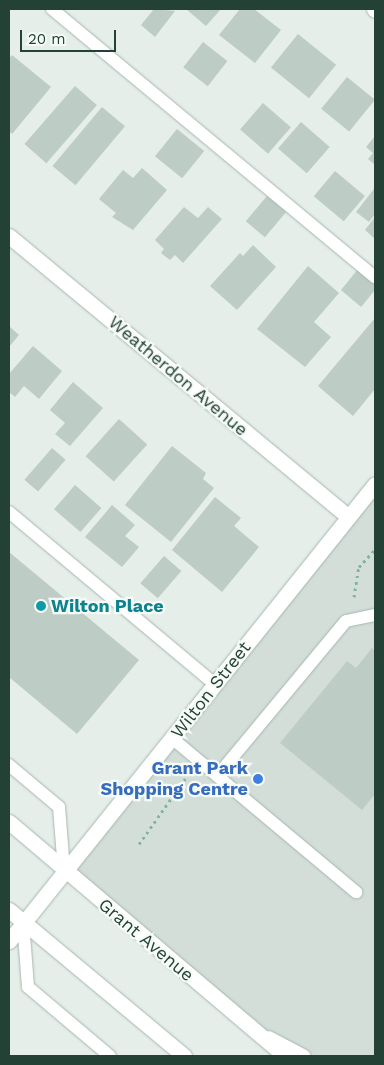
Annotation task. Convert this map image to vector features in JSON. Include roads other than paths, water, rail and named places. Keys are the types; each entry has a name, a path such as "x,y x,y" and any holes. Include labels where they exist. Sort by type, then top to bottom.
{"street":[{"name":"Weatherdon Avenue","path":"9,236 348,516"},
{"name":"Wilton Street","path":"9,941 64,870 173,740 375,484"},
{"name":"Grant Avenue","path":"9,822 285,1056"},
{"path":"9,910 184,1056"}],"lane":[{"path":"52,9 375,278"},
{"path":"9,512 216,685"},
{"path":"218,775 346,621 375,615"},
{"path":"173,740 218,775 356,892"},
{"path":"9,765 59,807 64,870"},
{"path":"23,922 28,987 110,1056"},
{"path":"246,1024 304,1056"}],"place":[{"name":"Wilton Place","path":"41,606"},
{"name":"Grant Park Shopping Centre","path":"258,779"}]}
